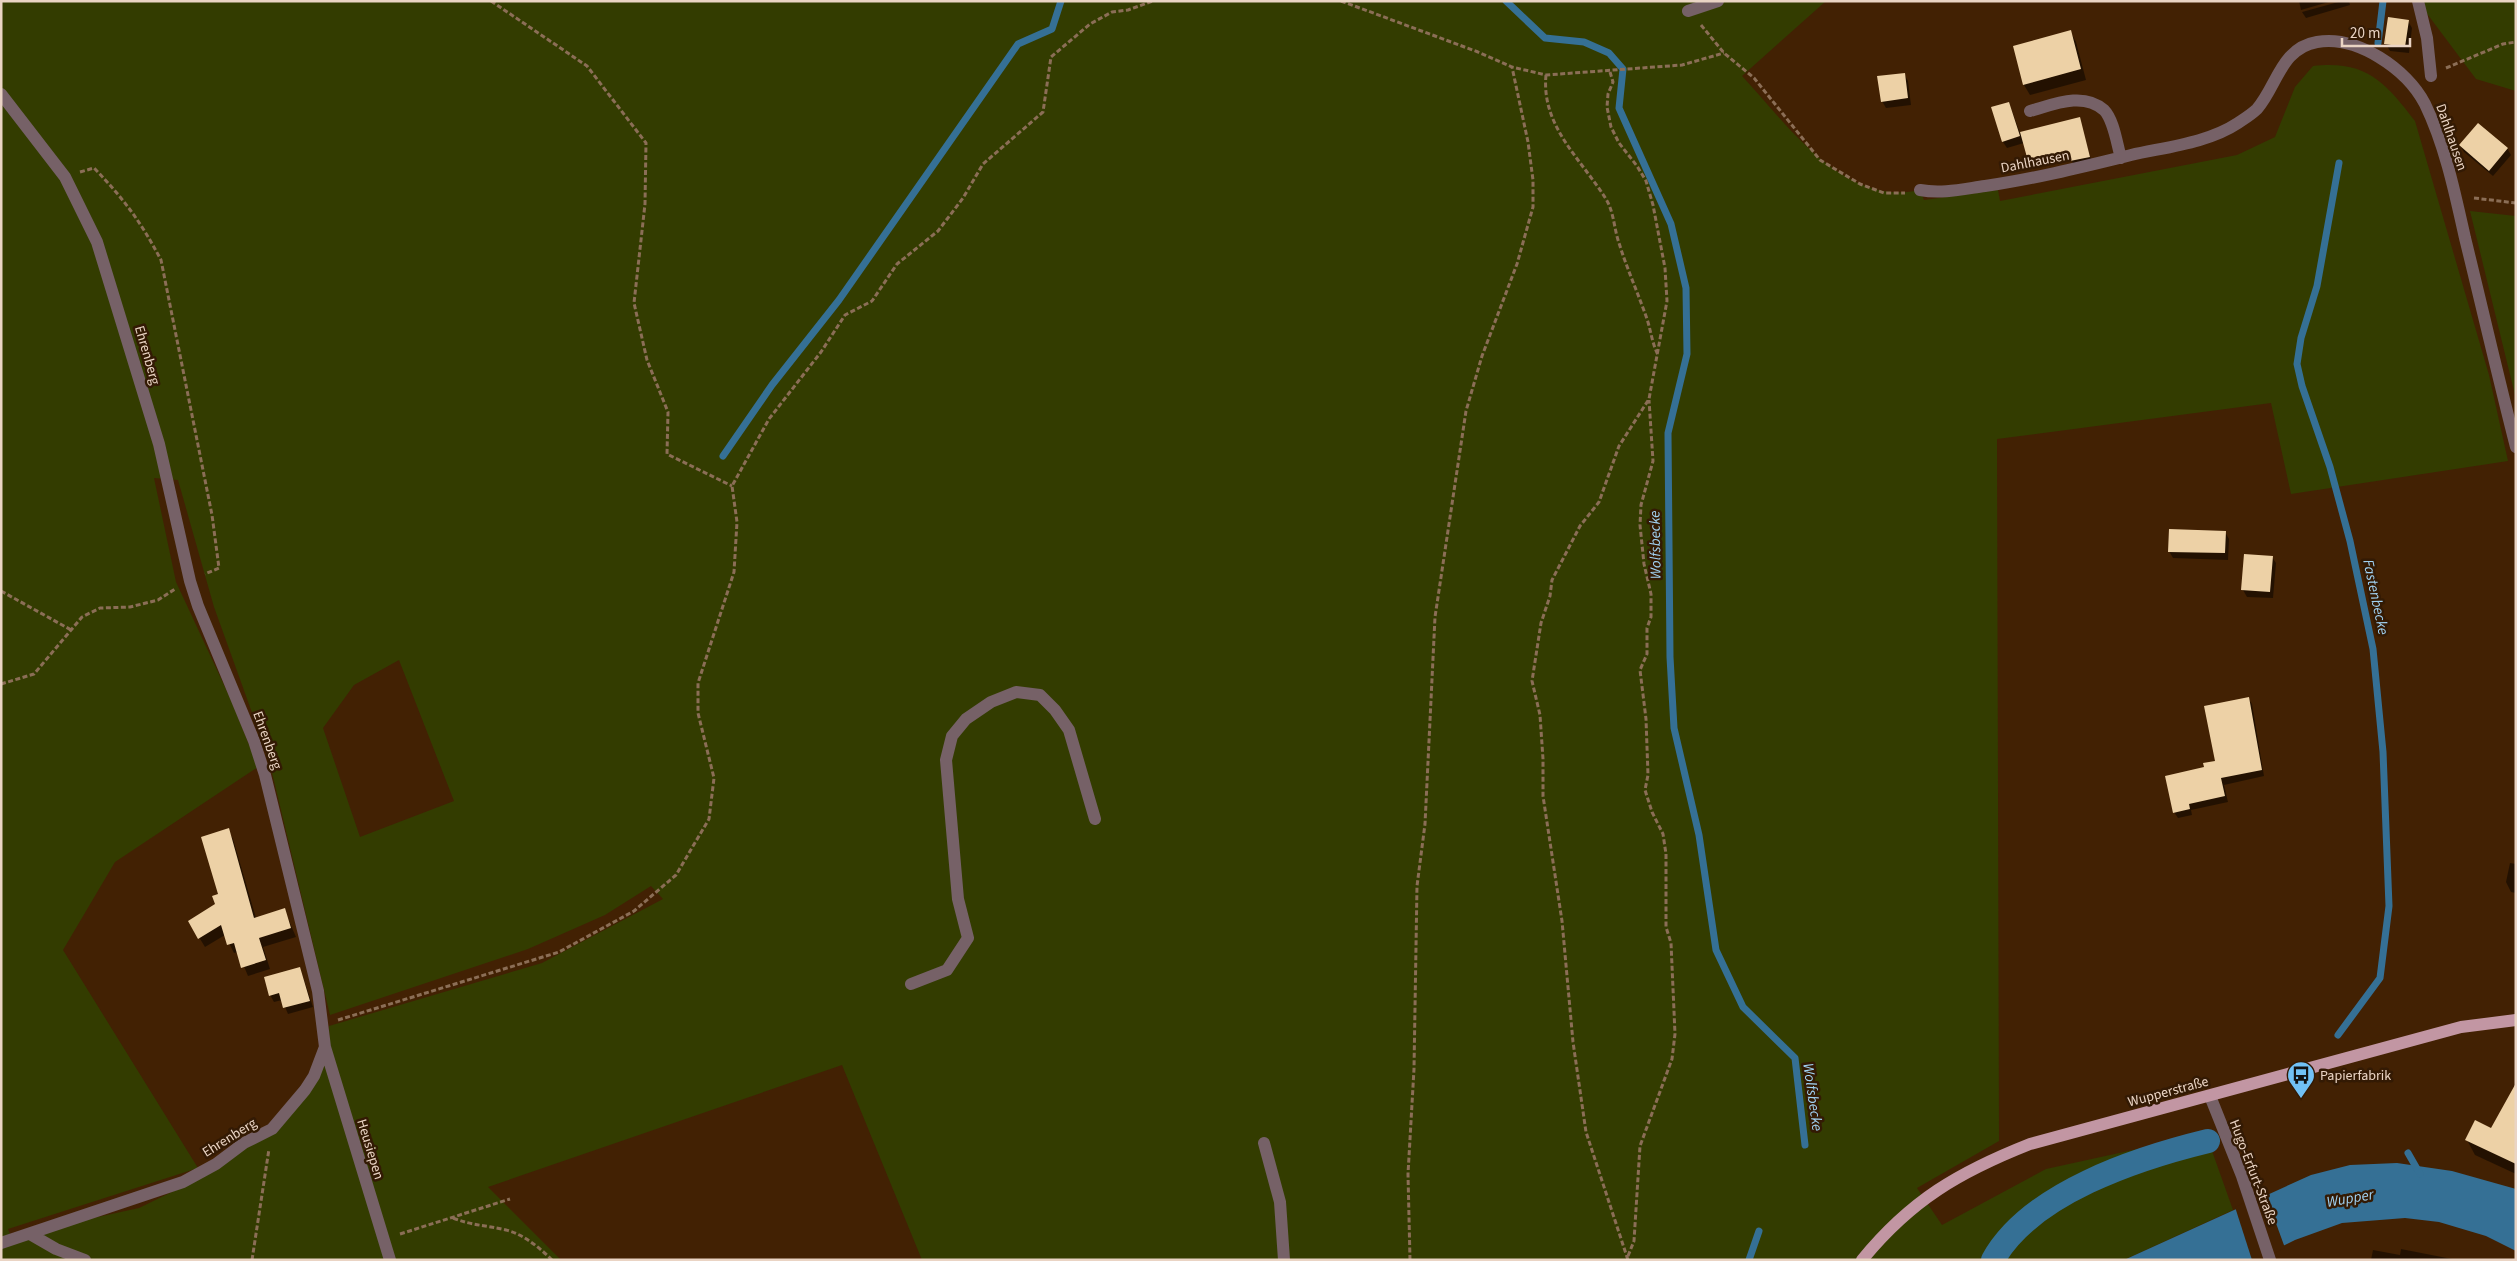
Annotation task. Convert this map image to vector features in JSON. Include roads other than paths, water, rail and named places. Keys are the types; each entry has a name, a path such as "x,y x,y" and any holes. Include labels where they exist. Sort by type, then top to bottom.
{"main road":[{"name":"Wupperstraße","path":"1862,1260 1898,1221 1936,1190 1983,1163 2066,1133 2461,1028 2516,1020"}],"street":[{"path":"1688,11 1718,1"},
{"path":"2418,1 2426,38 2431,76"},
{"name":"Dahlhausen","path":"1920,190 1937,193 2031,179 2204,138 2237,124 2257,109 2284,63 2299,50 2317,42 2341,43 2364,49 2385,60 2412,86 2424,103 2437,134 2456,196 2516,447"},
{"name":"Ehrenberg","path":"1,94 65,177 97,242 112,286 161,454 190,581 206,628 254,741 265,775 318,992 325,1046 314,1076 305,1090 272,1129 244,1143 216,1164 183,1182 1,1244"},
{"path":"2030,111 2071,101 2080,100 2091,103 2104,111 2110,121 2121,158"},
{"path":"911,984 947,970 968,938 958,899 946,760 952,736 966,719 991,702 1016,692 1040,694 1055,710 1069,730 1095,819"},
{"name":"Heusiepen","path":"325,1046 390,1260"},
{"name":"Hugo-Erfurt-Straße","path":"2210,1096 2242,1176 2270,1260"},
{"path":"1264,1143 1280,1202 1284,1260"},
{"path":"30,1234 56,1249 85,1260"}],"water":[{"name":"Wupper","path":"2397,1163 2452,1171 2516,1189 2516,1251 2486,1236 2439,1222 2405,1218 2342,1223 2295,1240 2254,1260 2124,1260 2311,1175 2350,1165"}],"waterway":[{"path":"723,456 772,385 839,300 1018,44 1052,29 1061,1"},
{"name":"Wolfsbecke","path":"1506,1 1545,38 1584,42 1609,53 1623,69 1619,108 1671,224 1686,288 1687,354 1668,433 1670,657 1674,728 1699,835 1716,950 1743,1007 1795,1058 1805,1145"},
{"name":"Fastenbecke","path":"2378,43 2383,1"},
{"name":"Fastenbecke","path":"2338,1035 2380,978 2389,906 2383,752 2373,649 2350,541 2330,467 2302,386 2297,364 2301,338 2317,286 2339,163"},
{"path":"1993,1260 2010,1236 2032,1216 2059,1197 2119,1168 2150,1157 2208,1141"},
{"name":"Fastenbecke","path":"2408,1153 2420,1174"},
{"path":"1749,1260 1759,1231"}],"place":[{"name":"Papierfabrik","path":"2301,1099"}]}
